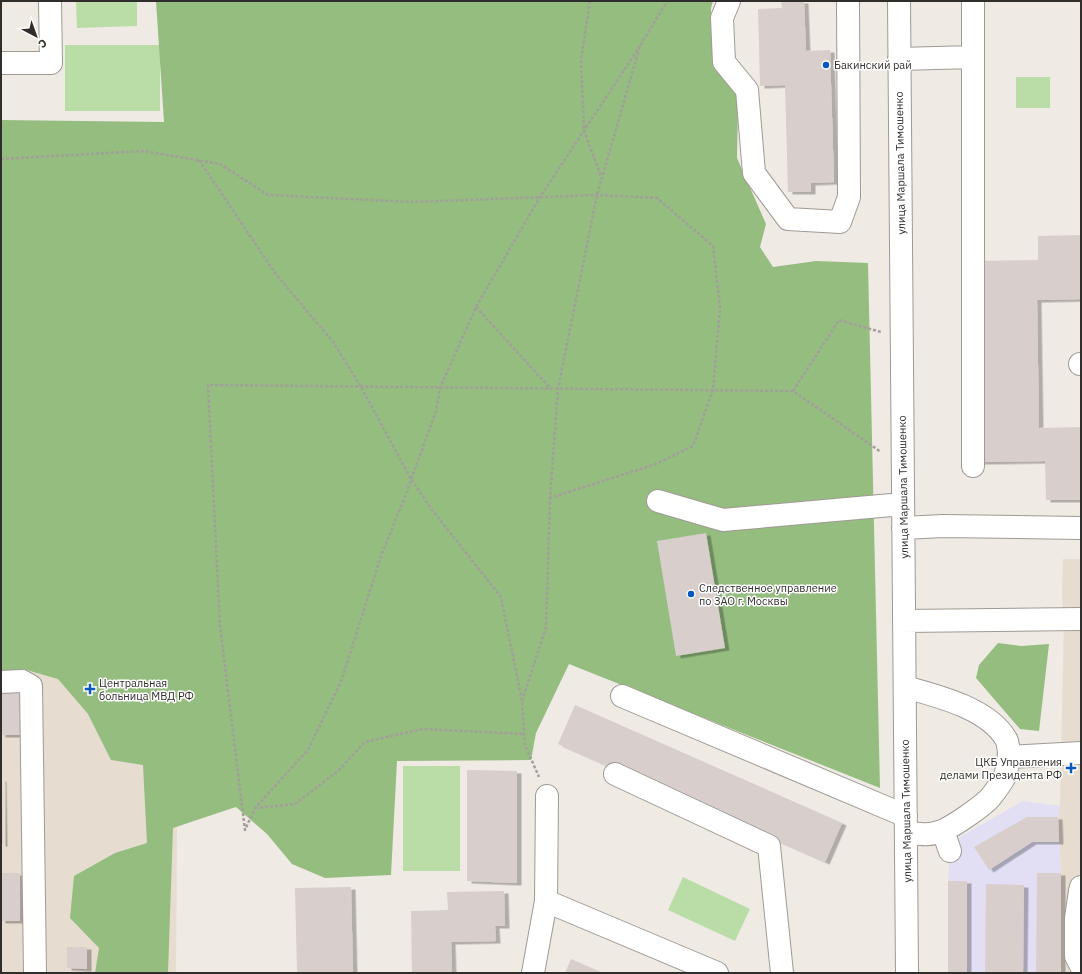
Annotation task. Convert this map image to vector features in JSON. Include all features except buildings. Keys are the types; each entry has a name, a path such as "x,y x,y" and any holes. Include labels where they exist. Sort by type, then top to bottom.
{"street":[{"path":"1,63 51,63 50,1"},
{"path":"729,1 722,18 724,62 747,90 754,173 788,219 840,222 849,197 848,1"},
{"name":"улица Маршала Тимошенко","path":"899,1 907,973"},
{"path":"973,1 973,466"},
{"path":"899,59 973,57"},
{"path":"658,501 723,520 903,504"},
{"path":"903,528 943,526 1081,528"},
{"path":"904,621 1081,619"},
{"path":"1,682 22,681 31,686 35,973"},
{"path":"622,696 906,824 927,835 943,831 964,818 988,799 1004,777 1009,756 1008,740 998,727 975,711 957,703 905,687"},
{"path":"1009,756 1081,753"},
{"path":"615,774 769,846 782,973"},
{"path":"533,973 546,901 547,796"},
{"path":"943,831 950,851"},
{"path":"1081,887 1076,918 1076,956 1081,966"},
{"path":"546,901 717,973"}],"path":[{"path":"590,1 581,60 584,131 602,177"},
{"path":"667,1 640,46 540,197 476,307 440,388 436,411 412,479 381,556 342,679 308,750 255,808 244,830 220,626 208,385 440,388 793,391 881,453"},
{"path":"522,701 546,627 550,498 558,389 597,195 640,46"},
{"path":"1,159 143,151 220,164 268,195 413,202 597,195 657,198 713,246 720,308 713,390 693,446 656,464 550,498"},
{"path":"199,160 275,273 333,342 361,387 412,479 433,511 501,597 522,701 525,745 547,796"},
{"path":"476,307 552,389"},
{"path":"793,391 839,320 883,332"},
{"path":"255,808 295,804 338,771 365,742 422,729 524,734"}],"shaded area":[{"name":"Центральная больница МВД РФ","path":"1,544 179,547 176,973 1,973"},
{"name":"ЦКБ Управления делами Президента РФ","path":"1063,559 1081,559 1081,973 1061,973 1061,873 1058,817 1060,806 1064,619 1062,595"},
{"path":"1023,801 1060,806 1058,817 1061,873 1061,973 948,973 948,881 951,842"}],"green space":[{"path":"76,1 137,1 137,26 77,28"},
{"path":"156,1 713,1 711,8 711,41 727,78 741,90 738,108 737,158 766,224 760,247 773,267 816,261 868,263 880,788 569,664 536,733 531,760 397,761 391,875 325,878 292,864 267,834 236,807 173,828 168,973 95,973 99,948 70,918 74,876 115,853 147,843 143,765 111,760 88,714 58,679 23,669 1,672 1,120 164,122"},
{"path":"65,45 160,45 160,111 65,111"},
{"path":"1016,77 1050,77 1050,108 1016,108"},
{"path":"998,643 1021,646 1049,644 1039,731 1020,729 976,678 979,665"},
{"path":"403,766 460,766 460,871 403,871"},
{"path":"683,877 750,909 735,941 668,910"}],"place":[{"name":"Бакинский рай","path":"826,65"},
{"name":"Следственное управление по ЗАО г. Москвы","path":"691,594"},
{"name":"Центральная больница МВД РФ","path":"90,689"},
{"name":"ЦКБ Управления делами Президента РФ","path":"1071,768"}]}
